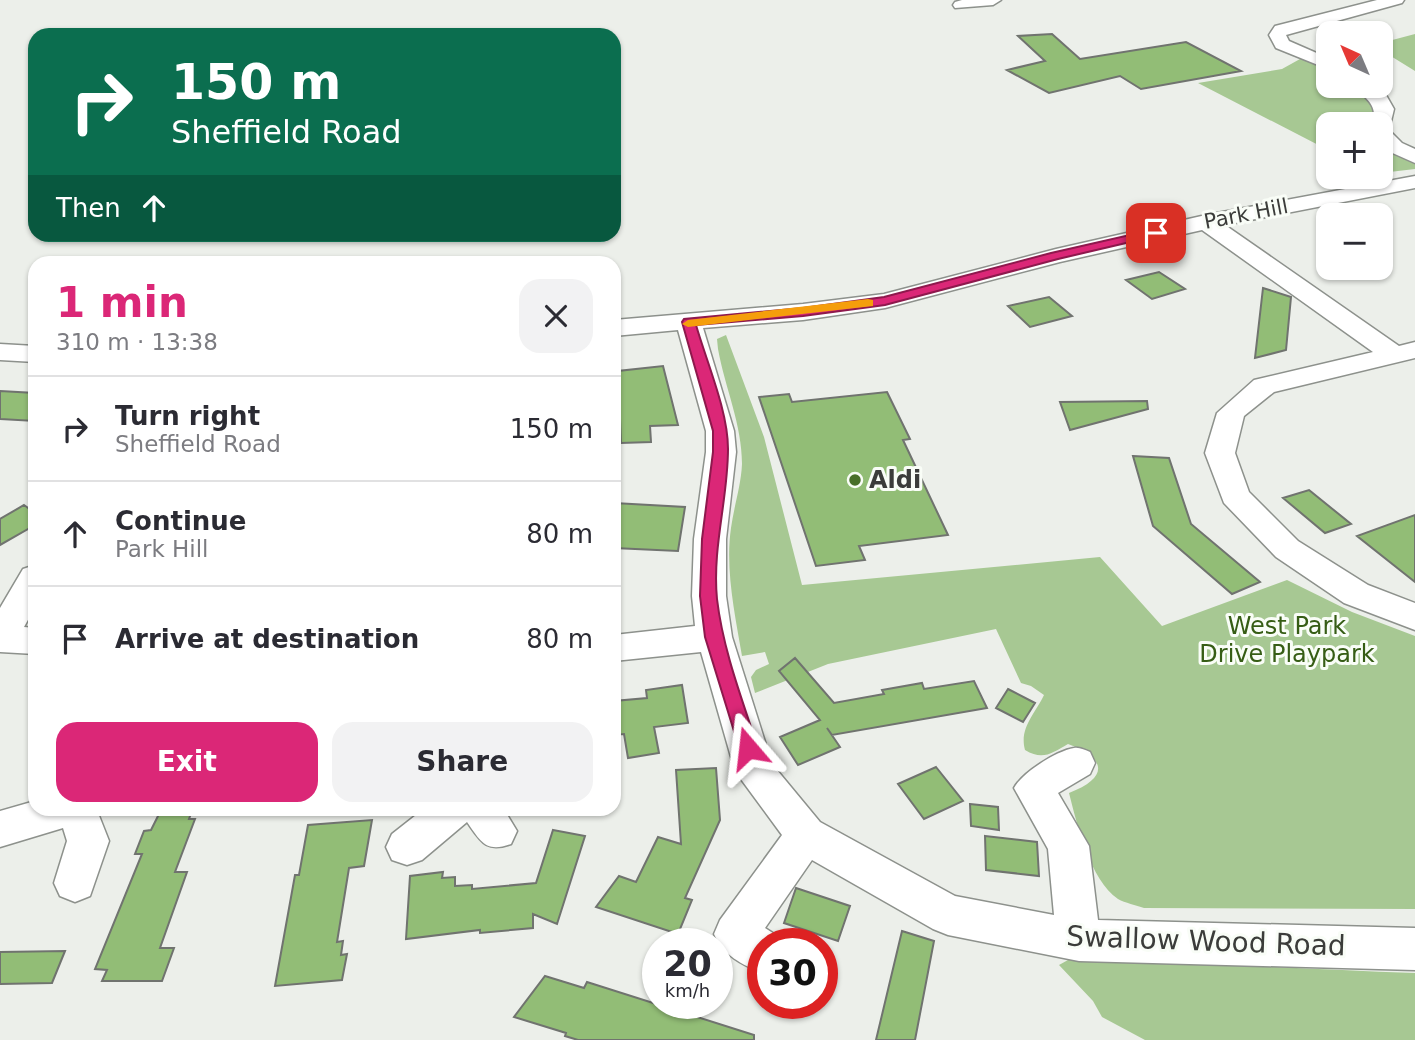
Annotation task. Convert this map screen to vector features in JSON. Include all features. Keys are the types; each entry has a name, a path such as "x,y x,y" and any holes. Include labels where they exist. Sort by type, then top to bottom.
{"street":[{"path":"961,5 993,0"},
{"path":"1316,59 1282,44 1277,35 1281,30 1396,0"},
{"path":"1393,145 1415,157"},
{"name":"Park Hill","path":"621,327 803,312 885,301 1056,256 1206,222 1415,182"},
{"path":"1206,222 1405,352"},
{"name":"Swallow Wood Road","path":"688,322 720,431 721,452 709,550 709,596 714,637 755,771 806,835 947,915 1079,940 1415,949"},
{"path":"0,352 28,354"},
{"path":"1405,352 1264,386 1231,413 1220,453 1235,496 1287,549 1356,594 1415,617"},
{"path":"28,589 0,638 28,640"},
{"path":"621,647 714,637"},
{"path":"1076,763 1034,788 1068,846 1079,940"},
{"path":"0,828 44,816"},
{"path":"75,883 88,841 77,816"},
{"path":"407,847 444,816"},
{"path":"747,941 736,934 806,835"}],"green space":[{"path":"1415,34 1415,71 1393,57 1393,40"},
{"path":"1309,54 1316,58 1316,98 1380,98 1384,112 1316,112 1316,144 1198,83 1282,69"},
{"path":"1393,145 1415,157 1415,169 1393,172"},
{"name":"West Park Drive Playpark","path":"726,335 764,437 802,585 1100,557 1162,626 1287,580 1352,612 1415,636 1415,909 1144,908 1118,899 1108,890 1092,865 1069,793 1097,775 1096,762 1090,755 1068,744 1042,755 1025,750 1026,728 1044,695 1021,683 996,629 828,664 755,693 751,677 756,670 769,664 765,652 742,656 732,592 729,544 742,464 736,420 718,349 717,339"},
{"path":"1068,960 1415,973 1415,1040 1145,1040 1102,1017 1093,1001 1059,965"}],"building":[{"path":"1052,34 1080,59 1186,42 1241,71 1141,89 1120,76 1049,93 1007,70 1045,61 1018,36"},
{"path":"1159,272 1185,289 1152,299 1126,280"},
{"path":"1263,288 1291,297 1286,350 1255,358"},
{"path":"1049,297 1072,316 1030,327 1008,306"},
{"path":"663,366 678,425 650,426 651,442 621,443 621,371"},
{"path":"0,391 28,393 28,421 0,419"},
{"name":"Aldi","path":"887,392 910,439 903,440 948,535 859,546 865,560 816,566 759,397 789,394 792,402"},
{"path":"1147,401 1148,409 1070,430 1060,402"},
{"path":"1133,456 1169,458 1191,524 1260,582 1232,594 1153,526"},
{"path":"1309,490 1351,524 1325,533 1283,498"},
{"path":"621,503 685,507 678,551 621,548"},
{"path":"24,505 28,508 28,529 0,545 0,519"},
{"path":"1415,515 1415,582 1357,536"},
{"path":"795,658 834,703 884,694 882,690 922,683 924,689 974,681 987,708 832,735 827,728 840,747 798,765 780,737 820,720 779,671"},
{"path":"682,685 688,723 654,727 659,753 628,758 624,734 621,734 621,700 647,698 646,690"},
{"path":"1008,689 1035,703 1023,722 996,708"},
{"path":"936,767 963,801 924,819 898,784"},
{"path":"716,768 720,820 685,898 692,900 680,928 660,928 596,907 619,876 636,882 658,837 681,844 676,770"},
{"path":"970,804 998,807 999,830 971,826"},
{"path":"158,816 190,816 189,819 195,819 175,872 187,872 160,948 174,948 162,981 102,981 107,970 95,969 142,854 135,854 144,831 151,830"},
{"path":"372,820 364,866 349,868 337,942 343,941 341,955 347,954 342,980 275,986 295,875 299,875 308,825"},
{"path":"553,830 585,836 557,924 533,914 533,928 480,933 480,930 406,939 410,876 443,872 442,878 455,877 455,886 472,885 472,889 536,883"},
{"path":"985,836 1037,842 1039,876 986,870"},
{"path":"796,888 850,906 838,941 838,928 799,928 784,923"},
{"path":"902,931 934,941 915,1040 876,1040"},
{"path":"65,951 52,983 0,984 0,952"},
{"path":"545,976 584,988 587,982 642,999 642,1019 704,1019 754,1035 754,1040 578,1040 565,1036 566,1033 514,1017"}],"slow traffic":[{"path":"688,324 868,303"}],"place":[{"name":"Aldi","path":"855,480"}],"route":[{"path":"748,748 714,637 709,596 710,539 721,452 720,431 688,322 803,312 885,301 1156,233"}]}
